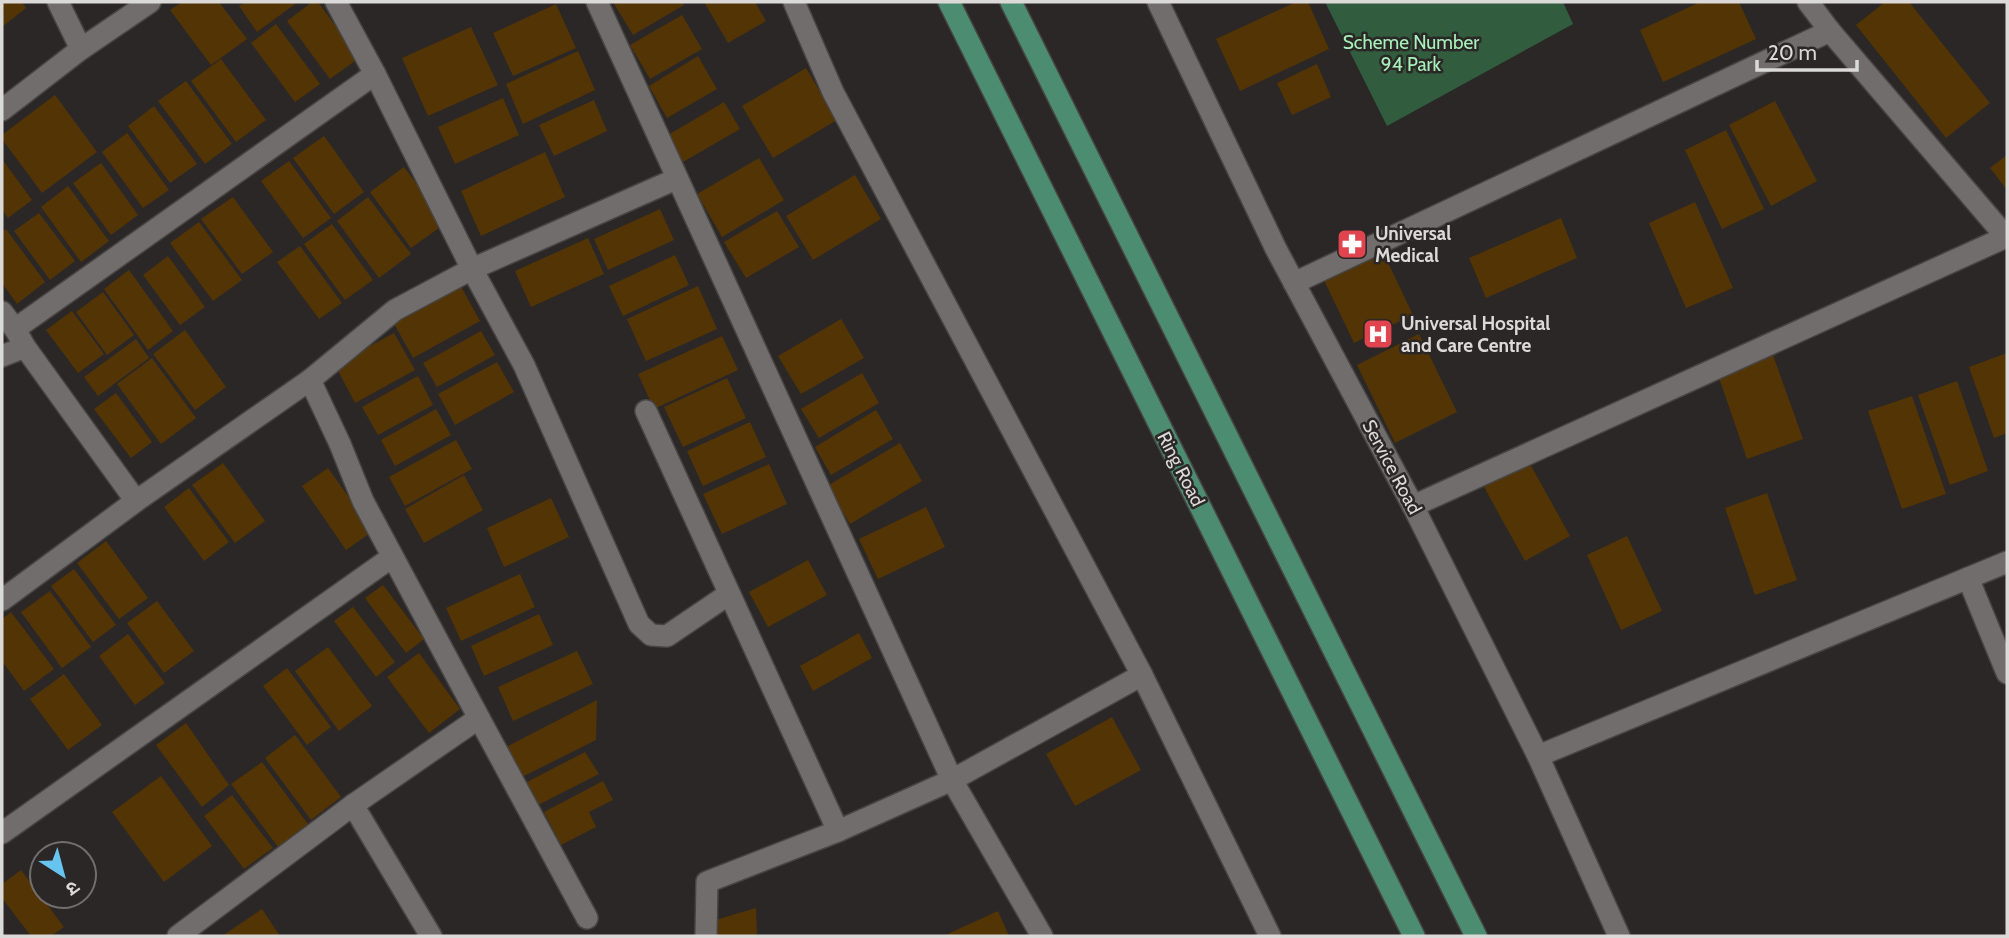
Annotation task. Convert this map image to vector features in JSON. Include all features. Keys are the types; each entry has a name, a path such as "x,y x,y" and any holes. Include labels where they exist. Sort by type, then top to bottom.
{"main road":[{"name":"Ring Road","path":"948,2 1414,936"},
{"path":"1011,2 1476,936"}],"street":[{"path":"58,2 81,50"},
{"path":"2,110 150,2"},
{"path":"336,2 524,365 639,624 651,635 667,636 729,594"},
{"path":"597,2 952,780 1042,936"},
{"path":"794,2 833,92 1142,675 1270,936"},
{"name":"Service Road","path":"1158,2 1276,249 1412,506 1538,756 1619,936"},
{"path":"1412,506 2007,237 1808,2"},
{"path":"1294,282 1830,31"},
{"path":"2,356 20,338 375,74"},
{"path":"2,600 136,500 310,380 395,310 472,269 676,179"},
{"path":"2,312 136,500"},
{"path":"310,380 363,501 392,558 587,918"},
{"path":"646,411 838,831"},
{"path":"2,833 392,558"},
{"path":"1538,756 2007,562"},
{"path":"1968,578 2007,673"},
{"path":"706,936 707,883 838,831 952,780 1142,675"},
{"path":"184,935 353,805 479,718"},
{"path":"353,805 431,936"}],"green space":[{"name":"Scheme Number 94 Park","path":"1325,2 1563,2 1573,24 1387,126"}],"building":[{"path":"2,2 22,2 26,8 2,27"},
{"path":"182,2 219,2 247,39 211,65 170,10"},
{"path":"245,2 298,2 257,32 239,6"},
{"path":"312,2 318,2 359,58 330,79 287,21"},
{"path":"613,2 682,2 684,5 633,35"},
{"path":"704,2 755,2 766,21 728,43"},
{"path":"1296,2 1308,2 1329,49 1240,91 1216,39"},
{"path":"1700,2 1739,2 1756,39 1663,82 1640,30"},
{"path":"1885,2 1909,2 1990,103 1946,138 1856,25"},
{"path":"556,4 576,48 513,76 493,33"},
{"path":"682,15 702,49 650,79 630,45"},
{"path":"276,24 320,84 295,102 251,43"},
{"path":"471,27 498,85 428,116 402,58"},
{"path":"578,51 595,90 523,124 506,84"},
{"path":"698,56 717,89 667,118 649,86"},
{"path":"221,59 266,120 236,142 191,81"},
{"path":"1317,64 1331,97 1292,115 1277,83"},
{"path":"806,68 837,120 773,158 742,106"},
{"path":"186,81 232,144 205,164 158,101"},
{"path":"55,95 97,152 42,193 2,139 2,135"},
{"path":"503,98 519,135 455,164 438,127"},
{"path":"594,100 607,131 554,156 539,125"},
{"path":"1775,101 1817,181 1771,206 1729,125"},
{"path":"724,102 740,129 683,162 668,135"},
{"path":"154,106 197,164 170,183 128,126"},
{"path":"1726,130 1764,209 1722,229 1685,150"},
{"path":"127,133 169,190 143,208 102,152"},
{"path":"324,136 364,192 334,214 293,158"},
{"path":"545,152 565,197 481,236 461,191"},
{"path":"2007,155 2007,190 1990,168"},
{"path":"759,158 784,200 722,237 697,194"},
{"path":"2,159 32,200 8,218 2,209"},
{"path":"289,161 331,218 303,238 261,181"},
{"path":"101,163 138,215 111,235 73,183"},
{"path":"404,167 446,223 411,248 370,192"},
{"path":"855,175 881,219 813,260 786,216"},
{"path":"68,186 109,241 81,262 41,207"},
{"path":"233,197 273,252 242,274 201,219"},
{"path":"368,197 411,254 379,278 337,221"},
{"path":"1695,202 1733,288 1686,308 1649,223"},
{"path":"660,209 674,240 608,270 594,239"},
{"path":"777,211 799,247 746,278 724,242"},
{"path":"39,213 75,261 50,280 14,231"},
{"path":"1561,218 1577,258 1486,298 1469,258"},
{"path":"199,222 242,280 213,301 170,243"},
{"path":"332,224 373,280 345,300 304,244"},
{"path":"6,229 45,282 17,304 2,283 2,232"},
{"path":"588,238 604,274 531,307 515,271"},
{"path":"300,246 342,303 319,319 277,262"},
{"path":"1382,250 1413,315 1354,343 1323,278"},
{"path":"675,255 689,285 623,316 609,286"},
{"path":"168,256 205,307 180,325 143,275"},
{"path":"129,270 173,331 148,350 104,289"},
{"path":"459,283 480,321 413,358 392,320"},
{"path":"698,286 717,329 646,361 627,319"},
{"path":"103,292 134,335 107,355 76,312"},
{"path":"72,311 104,354 78,373 46,330"},
{"path":"841,319 864,358 801,394 778,356"},
{"path":"185,330 226,387 195,410 153,354"},
{"path":"481,331 495,355 437,387 423,363"},
{"path":"394,333 415,370 355,403 335,365"},
{"path":"1419,334 1457,412 1395,443 1357,365"},
{"path":"722,336 738,370 654,409 638,374"},
{"path":"136,339 149,358 98,396 84,377"},
{"path":"2007,353 2007,433 1994,438 1969,367"},
{"path":"1773,355 1803,439 1747,459 1718,375"},
{"path":"152,358 196,418 161,444 117,384"},
{"path":"497,362 514,392 455,425 438,394"},
{"path":"862,373 879,403 819,438 801,409"},
{"path":"418,376 433,405 378,435 362,407"},
{"path":"727,378 746,418 683,447 664,407"},
{"path":"1957,381 1988,471 1950,485 1918,395"},
{"path":"116,393 152,442 131,458 94,409"},
{"path":"1912,396 1946,494 1902,509 1868,411"},
{"path":"436,409 451,435 395,466 381,440"},
{"path":"876,410 893,439 831,475 815,447"},
{"path":"750,422 766,457 703,486 687,451"},
{"path":"456,440 472,469 405,506 389,477"},
{"path":"900,443 922,481 850,524 827,486"},
{"path":"1529,462 1570,536 1525,561 1484,487"},
{"path":"223,463 265,521 235,543 192,485"},
{"path":"769,464 787,504 722,534 703,494"},
{"path":"328,468 373,531 346,550 302,486"},
{"path":"464,475 483,510 424,543 405,509"},
{"path":"189,488 229,542 204,561 164,507"},
{"path":"1767,493 1797,580 1755,595 1725,508"},
{"path":"551,498 569,537 504,567 487,528"},
{"path":"926,507 945,547 878,579 859,539"},
{"path":"1627,536 1662,611 1621,630 1587,555"},
{"path":"106,541 148,598 119,619 77,563"},
{"path":"808,560 827,595 768,627 749,592"},
{"path":"74,569 116,625 93,642 51,586"},
{"path":"520,574 535,607 461,641 446,608"},
{"path":"383,585 424,639 406,653 365,598"},
{"path":"50,591 91,647 62,668 21,612"},
{"path":"157,601 194,651 164,673 127,623"},
{"path":"353,607 395,662 376,677 334,621"},
{"path":"11,612 54,669 24,691 2,661 2,619"},
{"path":"539,614 553,645 484,676 471,646"},
{"path":"859,633 872,658 813,691 800,666"},
{"path":"128,634 165,683 135,705 99,656"},
{"path":"328,647 372,706 339,731 295,671"},
{"path":"577,651 593,684 513,721 498,687"},
{"path":"419,653 460,709 429,733 387,677"},
{"path":"287,668 331,727 307,745 263,686"},
{"path":"64,674 102,725 68,750 30,699"},
{"path":"597,700 596,740 518,779 504,748"},
{"path":"1112,717 1141,770 1075,806 1046,754"},
{"path":"186,723 229,785 202,807 156,745"},
{"path":"295,735 341,797 311,820 265,758"},
{"path":"585,752 599,774 536,806 525,783"},
{"path":"262,762 308,824 278,847 231,784"},
{"path":"161,776 212,846 164,882 112,812"},
{"path":"603,781 613,800 589,812 596,827 561,845 544,812"},
{"path":"232,795 273,848 244,869 204,816"},
{"path":"21,870 28,879 28,910 51,910 64,927 51,936 31,936 2,898 2,884"},
{"path":"756,908 757,936 712,936 712,921"},
{"path":"262,909 280,936 222,936"},
{"path":"998,911 1009,936 943,936"}],"place":[{"name":"Universal Medical","path":"1352,244"},
{"name":"Universal Hospital and Care Centre","path":"1378,334"}]}
